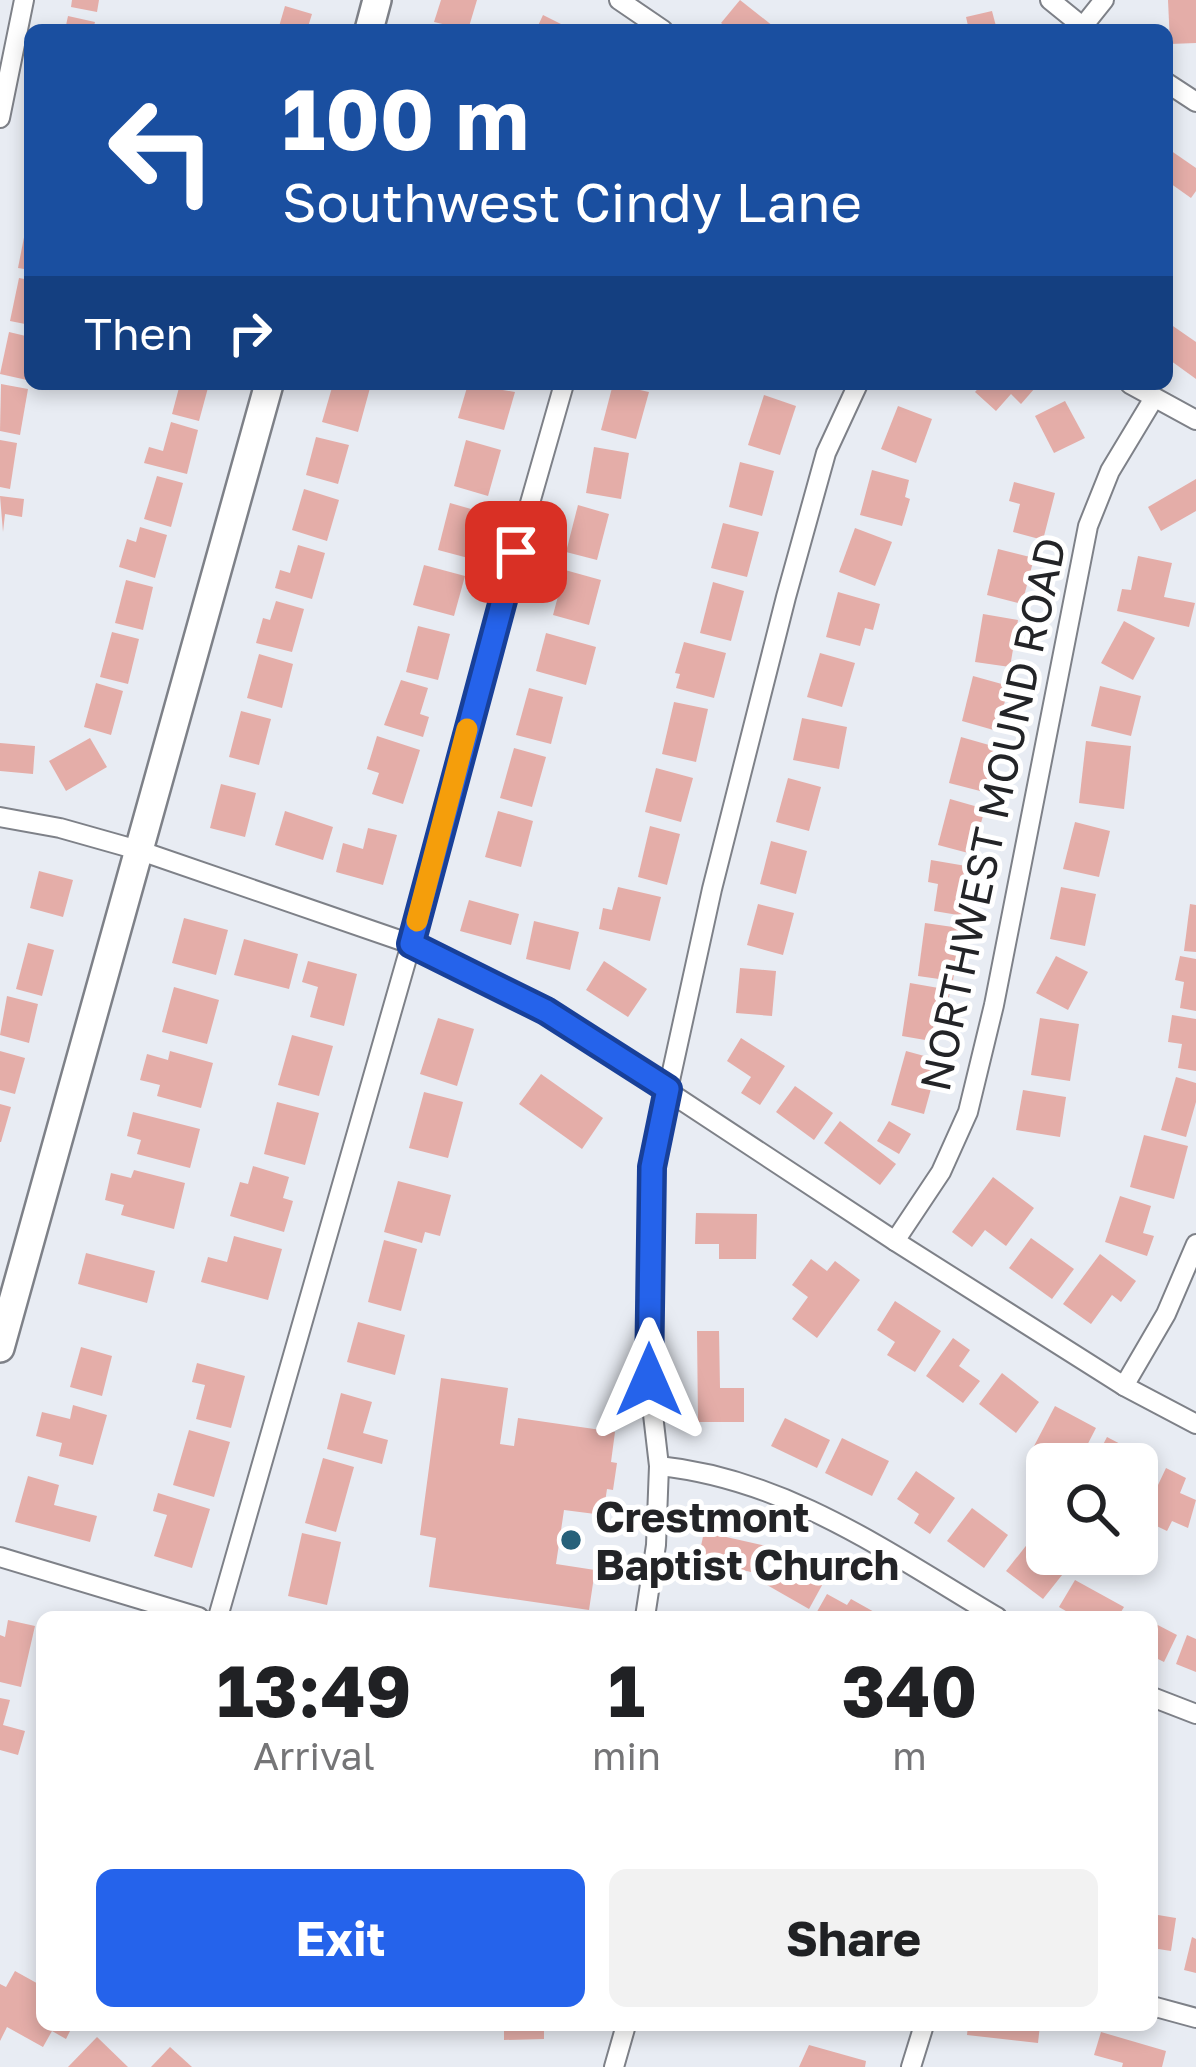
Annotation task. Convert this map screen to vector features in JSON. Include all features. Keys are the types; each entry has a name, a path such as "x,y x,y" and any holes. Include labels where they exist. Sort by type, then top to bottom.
{"main road":[{"path":"0,1348 267,390"}],"street":[{"path":"0,118 24,0"},
{"path":"620,0 654,24"},
{"path":"1050,0 1077,24"},
{"path":"220,1611 411,944 562,390"},
{"path":"646,1611 656,1546 659,1466 649,1380 652,1167 712,889 786,597 826,453 855,390"},
{"path":"1140,390 1196,420"},
{"name":"NORTHWEST MOUND ROAD","path":"895,1241 941,1172 968,1112 994,1005 1088,526 1110,471 1154,398"},
{"path":"0,817 60,827 138,850 411,944 546,1011 895,1241 1124,1386 1196,1424"},
{"path":"1124,1386 1166,1314 1196,1244"},
{"path":"659,1466 698,1470 815,1508 987,1611"},
{"path":"0,1557 179,1611"},
{"path":"1158,1698 1196,1714"},
{"path":"1158,2008 1196,2018"},
{"path":"614,2067 624,2031"},
{"path":"911,2067 922,2031"}],"building":[{"path":"72,0 99,0 97,12 71,7"},
{"path":"441,0 477,0 470,24 434,22"},
{"path":"740,0 770,24 722,24"},
{"path":"1168,0 1196,0 1196,43 1173,44 1173,24 1169,24"},
{"path":"285,6 312,14 309,24 280,24"},
{"path":"992,11 995,24 968,24 966,17"},
{"path":"543,15 561,24 539,24"},
{"path":"68,16 95,22 94,24 66,24"},
{"path":"1173,152 1196,168 1196,191 1191,198 1173,185"},
{"path":"24,237 24,269 18,268"},
{"path":"19,278 24,279 24,324 10,321"},
{"path":"1173,326 1196,342 1196,379 1173,362"},
{"path":"9,332 24,336 24,379 0,374"},
{"path":"1,384 28,390 20,435 0,431"},
{"path":"178,390 207,390 199,421 172,414"},
{"path":"331,390 369,390 358,432 322,422"},
{"path":"466,390 515,392 504,430 458,418"},
{"path":"611,390 649,392 636,439 601,430"},
{"path":"1033,390 1021,404 1011,394 996,411 975,392"},
{"path":"764,395 796,406 780,455 748,445"},
{"path":"1065,401 1085,438 1054,453 1035,416"},
{"path":"898,406 932,419 916,463 881,449"},
{"path":"171,422 198,430 187,474 144,463 149,447 163,451"},
{"path":"316,437 349,445 338,484 306,475"},
{"path":"0,440 17,443 10,489 0,487"},
{"path":"466,440 501,450 488,496 454,486"},
{"path":"594,447 629,453 621,499 586,493"},
{"path":"740,462 774,471 762,516 729,507"},
{"path":"872,470 909,480 905,497 910,499 902,526 860,515"},
{"path":"157,476 183,483 171,527 144,519"},
{"path":"1196,479 1196,511 1161,531 1148,507"},
{"path":"1014,482 1055,493 1043,540 1013,532 1020,504 1009,501"},
{"path":"304,489 339,500 327,541 292,530"},
{"path":"0,496 24,499 22,517 5,514 3,532"},
{"path":"450,503 485,513 472,559 438,550"},
{"path":"578,505 609,514 597,560 566,552"},
{"path":"723,523 759,532 747,577 711,568"},
{"path":"140,527 167,535 155,578 119,567 127,539 136,542"},
{"path":"855,528 892,542 875,586 839,572"},
{"path":"298,545 325,553 312,599 275,588 280,570 290,573"},
{"path":"998,549 1034,558 1022,604 987,595"},
{"path":"1138,556 1172,563 1164,597 1195,603 1189,627 1117,611 1122,589 1131,590"},
{"path":"424,565 465,576 454,616 413,605"},
{"path":"565,570 601,580 589,625 553,615"},
{"path":"126,580 153,587 143,630 115,623"},
{"path":"713,582 744,591 731,641 700,633"},
{"path":"838,592 880,604 873,630 865,628 860,646 826,637"},
{"path":"276,601 304,609 292,652 256,643 263,618 270,620"},
{"path":"983,614 1018,620 1010,667 975,662"},
{"path":"1124,621 1155,638 1133,680 1101,663"},
{"path":"418,626 450,634 438,680 406,672"},
{"path":"112,632 139,639 128,684 100,677"},
{"path":"546,633 596,647 586,685 536,671"},
{"path":"684,642 726,653 714,698 676,688"},
{"path":"820,653 855,663 842,707 807,697"},
{"path":"259,654 293,664 282,708 247,698"},
{"path":"973,676 1009,686 997,731 962,721"},
{"path":"401,680 428,688 420,714 429,717 423,737 384,725"},
{"path":"96,683 123,691 111,735 84,727"},
{"path":"1100,686 1141,696 1131,736 1091,726"},
{"path":"529,688 563,697 551,744 516,735"},
{"path":"674,702 708,709 696,762 662,754"},
{"path":"241,711 271,719 259,765 229,757"},
{"path":"802,718 847,727 839,769 793,760"},
{"path":"377,736 420,750 403,804 372,794 379,773 367,769"},
{"path":"961,737 996,747 984,792 949,783"},
{"path":"90,738 107,767 66,791 49,761"},
{"path":"1086,741 1131,746 1124,809 1079,803"},
{"path":"0,743 35,746 33,774 0,771"},
{"path":"514,748 546,757 532,807 500,798"},
{"path":"656,768 693,778 681,822 645,812"},
{"path":"788,778 821,787 809,831 776,822"},
{"path":"221,784 256,793 245,837 210,828"},
{"path":"950,799 985,809 972,854 938,845"},
{"path":"285,811 333,827 323,860 275,845"},
{"path":"498,811 533,821 521,867 485,857"},
{"path":"1075,822 1110,831 1099,877 1063,869"},
{"path":"650,826 680,834 667,885 638,877"},
{"path":"368,828 397,835 383,885 336,872 343,843 363,849"},
{"path":"771,841 807,851 796,894 760,884"},
{"path":"931,860 972,867 964,916 934,911 938,884 928,882"},
{"path":"39,871 73,880 63,917 30,908"},
{"path":"618,887 661,897 650,941 599,929 603,908 612,910"},
{"path":"1061,887 1096,894 1085,946 1050,939"},
{"path":"469,900 519,914 511,945 460,931"},
{"path":"758,904 794,913 783,955 747,945"},
{"path":"1190,904 1196,905 1196,952 1184,951"},
{"path":"184,918 228,930 216,975 172,963"},
{"path":"534,921 579,932 570,970 526,959"},
{"path":"925,923 960,928 953,981 918,976"},
{"path":"244,939 298,954 289,989 234,975"},
{"path":"28,943 54,950 42,996 16,989"},
{"path":"1056,956 1088,972 1068,1010 1036,993"},
{"path":"1180,956 1196,959 1196,1011 1180,1008 1184,982 1175,980"},
{"path":"308,961 357,974 344,1026 310,1017 318,987 302,982"},
{"path":"604,961 647,989 628,1017 586,990"},
{"path":"740,968 776,971 772,1016 736,1013"},
{"path":"910,983 950,990 947,1012 936,1010 931,1041 902,1036"},
{"path":"174,987 219,1000 207,1044 162,1032"},
{"path":"7,996 38,1004 29,1043 0,1035"},
{"path":"1172,1015 1196,1019 1196,1071 1178,1068 1182,1044 1168,1042"},
{"path":"438,1018 474,1029 457,1086 420,1074"},
{"path":"1040,1018 1079,1024 1070,1081 1031,1075"},
{"path":"292,1035 333,1046 319,1096 278,1085"},
{"path":"741,1038 785,1066 760,1105 741,1093 751,1077 727,1061"},
{"path":"0,1051 25,1058 15,1094 0,1090"},
{"path":"170,1051 213,1063 201,1108 157,1096 160,1085 140,1080 147,1054 168,1060"},
{"path":"906,1051 939,1060 924,1114 891,1105"},
{"path":"541,1074 603,1118 582,1149 519,1104"},
{"path":"1176,1077 1196,1083 1186,1137 1161,1130"},
{"path":"795,1086 833,1113 814,1140 776,1112"},
{"path":"1023,1090 1066,1097 1060,1137 1016,1130"},
{"path":"424,1092 463,1102 448,1158 409,1148"},
{"path":"277,1102 319,1113 305,1165 264,1154"},
{"path":"0,1104 11,1107 1,1142 0,1142"},
{"path":"133,1112 200,1129 190,1168 137,1154 141,1140 127,1136"},
{"path":"840,1121 896,1164 880,1185 824,1143"},
{"path":"889,1121 911,1134 899,1154 877,1141"},
{"path":"1144,1135 1188,1146 1174,1199 1130,1187"},
{"path":"253,1166 289,1177 283,1198 293,1201 284,1232 230,1216 240,1182 248,1184"},
{"path":"134,1170 185,1183 174,1229 121,1215 124,1205 105,1200 111,1173 131,1178"},
{"path":"993,1177 1034,1208 1006,1246 985,1230 972,1247 952,1232"},
{"path":"398,1181 451,1195 440,1236 425,1232 422,1243 384,1232"},
{"path":"1120,1196 1151,1206 1143,1233 1154,1236 1147,1256 1105,1242"},
{"path":"696,1213 757,1214 756,1259 719,1259 719,1244 695,1244"},
{"path":"234,1236 282,1249 268,1300 201,1282 208,1257 227,1262"},
{"path":"1031,1238 1074,1269 1052,1299 1009,1268"},
{"path":"384,1240 417,1249 401,1311 368,1302"},
{"path":"86,1253 155,1271 147,1303 78,1284"},
{"path":"1100,1254 1136,1281 1121,1302 1112,1295 1091,1324 1063,1304"},
{"path":"811,1259 827,1271 835,1261 860,1280 817,1338 792,1319 808,1297 792,1285"},
{"path":"895,1301 941,1331 915,1372 887,1355 895,1342 877,1330"},
{"path":"358,1322 405,1335 395,1375 347,1362"},
{"path":"697,1331 719,1331 720,1388 744,1388 744,1422 698,1422"},
{"path":"953,1338 970,1350 959,1366 980,1381 963,1403 926,1376"},
{"path":"81,1347 112,1356 102,1396 70,1387"},
{"path":"197,1363 245,1376 231,1428 196,1419 205,1385 192,1382"},
{"path":"1002,1373 1039,1402 1016,1433 979,1404"},
{"path":"441,1378 508,1388 500,1444 514,1446 518,1418 615,1432 611,1462 617,1463 603,1515 564,1510 556,1564 595,1570 589,1610 429,1587 436,1538 420,1535"},
{"path":"341,1393 372,1402 363,1433 388,1440 382,1464 327,1449"},
{"path":"73,1405 107,1415 93,1465 59,1456 62,1443 36,1436 42,1412 70,1419"},
{"path":"1055,1406 1096,1428 1088,1443 1036,1443"},
{"path":"785,1418 830,1440 817,1468 771,1446"},
{"path":"189,1430 230,1442 214,1497 173,1485"},
{"path":"842,1438 889,1461 872,1496 825,1473"},
{"path":"323,1458 354,1467 336,1532 305,1523"},
{"path":"1166,1468 1186,1478 1180,1493 1196,1500 1188,1528 1172,1521 1167,1531 1158,1527 1158,1485"},
{"path":"916,1471 955,1498 930,1534 914,1523 919,1514 897,1499"},
{"path":"28,1476 59,1485 54,1505 97,1516 90,1542 15,1522"},
{"path":"158,1493 210,1509 192,1568 154,1556 167,1515 153,1511"},
{"path":"972,1508 1008,1535 984,1568 947,1541"},
{"path":"704,1532 766,1546 760,1574 698,1560"},
{"path":"302,1533 341,1542 327,1605 288,1596"},
{"path":"1026,1546 1026,1575 1062,1575 1043,1599 1006,1571"},
{"path":"784,1554 826,1578 809,1609 767,1585"},
{"path":"1075,1580 1124,1607 1122,1611 1066,1611 1059,1607"},
{"path":"827,1594 847,1605 851,1599 872,1611 817,1611"},
{"path":"8,1620 35,1626 21,1687 0,1682 0,1635 5,1637"},
{"path":"1158,1625 1177,1635 1164,1662 1158,1659"},
{"path":"1187,1635 1196,1639 1196,1672 1176,1664"},
{"path":"0,1698 10,1700 3,1725 25,1731 18,1755 0,1750"},
{"path":"1158,1915 1176,1918 1171,1951 1158,1949"},
{"path":"1192,1937 1196,1939 1196,1973 1184,1970"},
{"path":"15,1971 36,1983 36,2031 52,2031 43,2047 7,2027 0,2041 0,1984 6,1987"},
{"path":"504,2031 544,2031 544,2039 504,2040"},
{"path":"967,2031 1039,2031 1038,2043 967,2035"},
{"path":"1101,2032 1166,2051 1162,2067 1122,2067 1123,2063 1094,2055"},
{"path":"97,2037 128,2067 68,2067"},
{"path":"809,2045 866,2061 865,2067 799,2067"},
{"path":"170,2047 192,2067 151,2067"}],"slow traffic":[{"path":"417,921 467,729"}],"place":[{"name":"Crestmont Baptist Church","path":"571,1540"}],"route":[{"path":"516,552 411,944 546,1011 668,1089 652,1167 649,1380"}]}
